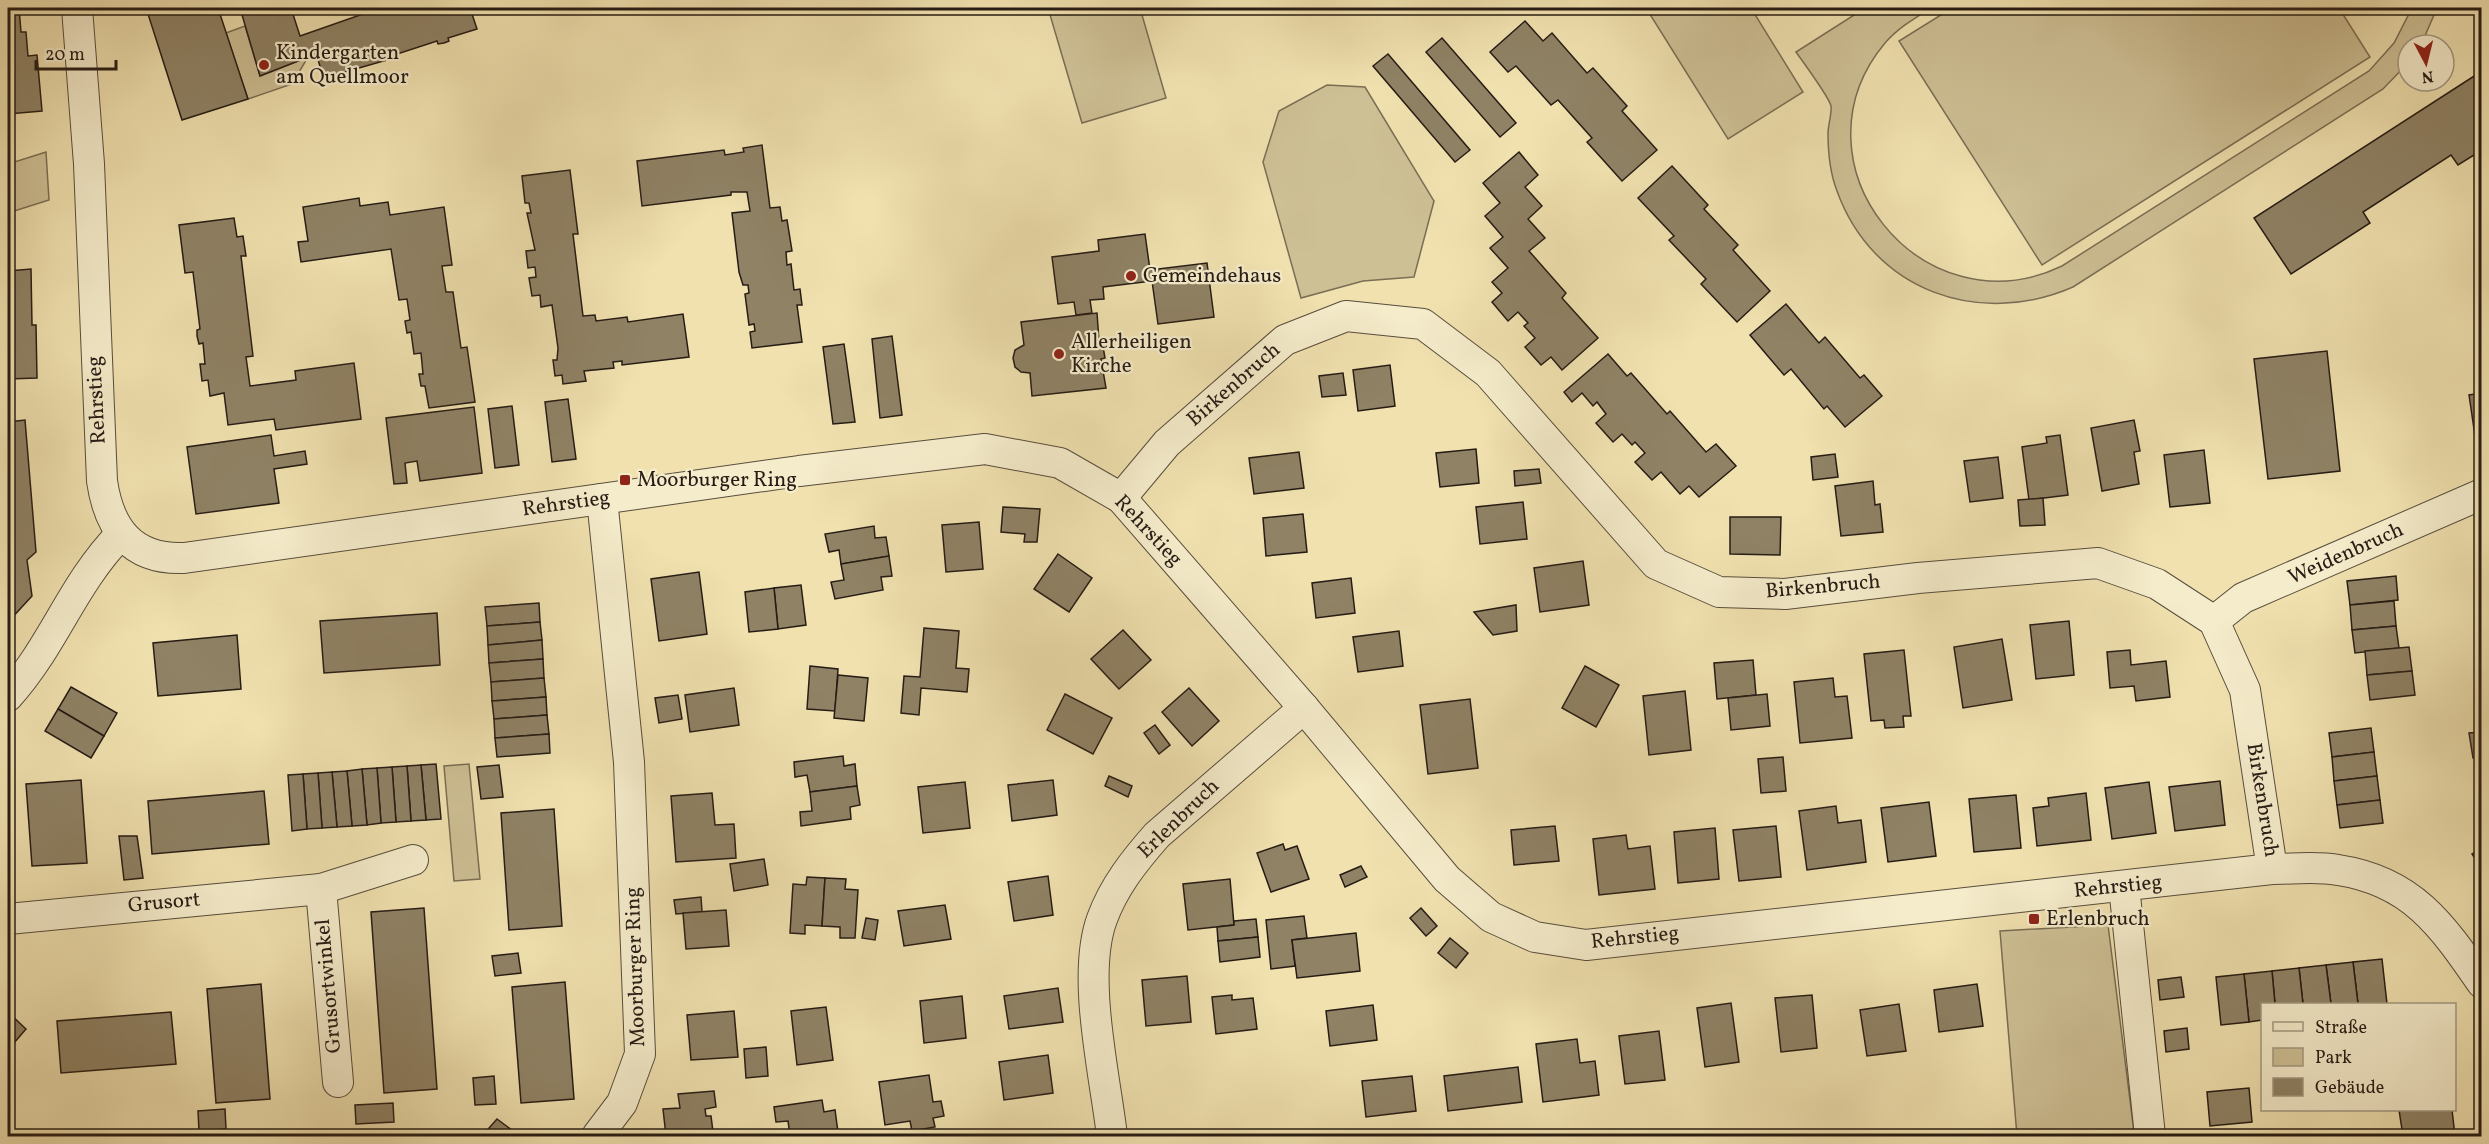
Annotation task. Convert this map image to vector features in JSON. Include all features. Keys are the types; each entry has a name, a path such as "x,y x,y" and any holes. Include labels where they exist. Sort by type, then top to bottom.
{"street":[{"name":"Rehrstieg","path":"76,8 89,164 102,481 108,511 121,534 149,555 184,558 799,471 985,449 1060,463 1121,498 1304,708 1447,879 1491,917 1535,936 1586,945 2272,869 2337,870 2394,885 2440,923 2481,983"},
{"name":"Birkenbruch","path":"1121,498 1167,443 1285,340 1346,316 1423,324 1488,373 1656,564 1719,592 1785,594 1918,578 2098,563 2157,584 2214,621 2245,690 2272,869"},
{"name":"Weidenbruch","path":"2214,621 2243,598 2481,494"},
{"name":"Moorburger Ring","path":"597,1137 621,1103 640,1054 629,762 602,499"},
{"path":"8,696 46,645 86,574 121,534"},
{"name":"Erlenbruch","path":"1112,1137 1094,984 1096,941 1110,898 1132,864 1157,835 1304,708"},
{"name":"Grusort","path":"8,919 321,889 413,860"},
{"path":"2124,886 2150,1137"},
{"name":"Grusortwinkel","path":"321,889 338,1082"}],"green space":[{"path":"1048,8 1140,8 1166,98 1082,123"},
{"path":"1646,8 1751,8 1803,92 1728,139"},
{"path":"1865,8 1931,8 1901,28 1885,43 1858,90 1851,138 1860,184 1884,225 1918,257 1961,276 2010,281 2062,266 2369,71 2396,39 2396,75 2383,89 2073,287 2037,299 2002,303 1967,301 1933,292 1903,276 1876,254 1854,226 1837,191 1828,148 1831,106 1796,52"},
{"path":"1952,8 2339,8 2370,57 2042,265 1899,41"},
{"path":"2412,8 2437,8 2426,33 2399,33"},
{"path":"245,26 260,76 308,57 292,84 248,99 226,33"},
{"path":"1327,85 1365,87 1434,201 1414,277 1363,281 1301,298 1263,162 1279,111"},
{"path":"46,152 49,200 8,213 8,164"},
{"path":"469,764 480,879 454,881 444,766"},
{"path":"2108,925 2134,1132 2132,1136 2017,1136 2000,931"}],"building":[{"path":"8,8 19,8 21,32 26,32 28,56 37,55 42,111 8,114"},
{"path":"168,8 218,8 248,99 182,120 148,14"},
{"path":"240,8 291,8 300,36 380,8 470,8 477,29 448,38 449,41 444,43 438,44 437,41 394,55 394,58 324,78 316,54 260,76"},
{"path":"1525,21 1543,41 1552,33 1587,73 1593,68 1627,106 1622,111 1657,150 1622,181 1587,142 1592,138 1558,100 1551,105 1516,66 1508,72 1490,52"},
{"path":"1442,38 1516,123 1500,137 1426,52"},
{"path":"1388,54 1470,150 1455,162 1373,66"},
{"path":"2482,71 2482,150 2458,165 2451,155 2363,212 2370,223 2291,274 2254,218 2448,93 2456,93 2456,88"},
{"path":"762,145 770,208 780,207 782,221 787,220 792,251 786,252 787,265 791,264 794,290 800,289 802,305 797,305 802,342 752,348 750,332 755,331 754,324 749,325 745,294 749,293 748,285 743,285 739,272 732,213 750,211 747,192 731,192 731,195 642,206 637,161 724,150 725,155 744,152 743,148"},
{"path":"1519,152 1538,175 1525,187 1542,206 1528,219 1545,238 1529,251 1566,293 1562,298 1598,338 1562,370 1551,357 1541,365 1525,347 1535,338 1524,326 1528,323 1518,312 1508,321 1492,302 1502,293 1492,282 1508,268 1490,248 1503,237 1485,216 1500,203 1483,183"},
{"path":"1672,166 1708,205 1704,209 1738,245 1733,250 1770,291 1737,322 1701,284 1706,279 1669,240 1674,236 1638,198"},
{"path":"570,170 578,234 573,234 583,316 595,315 596,321 627,317 628,322 683,314 689,357 622,365 622,361 613,362 614,368 584,371 586,381 563,384 562,375 555,376 553,360 557,360 558,348 552,305 541,307 540,295 532,296 529,278 536,277 535,267 528,268 526,251 535,250 527,213 531,213 529,203 525,203 522,176"},
{"path":"359,198 360,206 388,202 390,215 444,207 452,265 442,266 446,292 453,292 461,348 467,347 475,402 429,408 425,386 421,386 419,374 423,374 421,353 414,354 411,332 407,333 405,321 410,320 407,299 399,300 391,249 301,262 298,242 308,241 303,207"},
{"path":"234,218 237,237 243,236 246,256 241,256 253,356 246,357 250,386 296,380 295,371 354,363 361,419 276,430 274,419 228,425 224,393 210,396 208,380 202,381 200,364 205,364 203,343 199,344 197,336 197,330 200,329 193,272 185,273 179,225"},
{"name":"Gemeindehaus","path":"1145,234 1150,270 1207,263 1214,317 1158,324 1152,281 1103,287 1104,299 1090,300 1092,313 1076,315 1074,302 1058,304 1052,257 1099,251 1098,240"},
{"path":"31,269 32,325 36,325 37,378 8,379 8,271"},
{"path":"1786,304 1819,343 1825,337 1860,378 1864,375 1882,396 1845,427 1827,406 1824,409 1791,369 1784,375 1750,335"},
{"name":"Allerheiligen Kirche","path":"1097,313 1099,341 1102,341 1105,358 1101,359 1106,388 1032,396 1030,373 1021,372 1015,367 1013,358 1015,350 1024,345 1021,322"},
{"path":"892,336 902,415 880,418 872,339"},
{"path":"844,344 855,422 833,424 823,347"},
{"path":"2327,351 2340,471 2268,479 2254,359"},
{"path":"1608,354 1627,376 1631,373 1667,414 1670,411 1706,452 1716,444 1736,466 1699,497 1689,486 1680,494 1661,472 1652,480 1635,462 1645,453 1635,442 1632,445 1622,434 1613,442 1596,423 1606,414 1597,402 1593,406 1582,393 1572,402 1564,392"},
{"path":"1390,365 1395,406 1358,411 1353,370"},
{"path":"1343,373 1346,395 1322,397 1319,376"},
{"path":"2482,393 2482,442 2476,443 2469,395"},
{"path":"568,399 576,459 552,462 545,402"},
{"path":"512,406 519,465 495,468 488,409"},
{"path":"474,407 482,473 420,481 417,461 405,463 407,483 394,484 386,418"},
{"path":"25,420 36,552 27,560 32,596 8,622 8,422"},
{"path":"2134,420 2140,451 2134,452 2139,484 2102,491 2091,428"},
{"path":"271,435 274,456 305,451 307,464 274,469 279,503 196,514 187,447"},
{"path":"2060,435 2068,495 2029,500 2022,447 2047,443 2046,437"},
{"path":"1476,449 1479,483 1440,487 1436,453"},
{"path":"2204,450 2210,503 2170,507 2164,455"},
{"path":"1299,452 1304,488 1254,494 1249,458"},
{"path":"1835,454 1838,477 1813,480 1811,457"},
{"path":"1998,457 2003,498 1970,502 1964,461"},
{"path":"1539,469 1541,483 1515,486 1514,471"},
{"path":"1873,481 1875,505 1880,504 1883,532 1841,536 1835,486"},
{"path":"2043,498 2045,525 2020,526 2018,500"},
{"path":"1523,502 1527,539 1480,544 1476,507"},
{"path":"1003,507 1040,509 1037,542 1024,542 1025,534 1001,532"},
{"path":"1303,514 1307,552 1266,556 1263,518"},
{"path":"1730,517 1781,517 1780,555 1730,554"},
{"path":"979,522 983,569 946,572 942,525"},
{"path":"874,526 875,538 886,537 889,556 841,564 839,550 829,552 825,534"},
{"path":"1058,554 1092,578 1069,612 1034,589"},
{"path":"889,556 892,576 881,577 883,590 835,599 831,582 844,580 841,564"},
{"path":"1583,561 1589,605 1540,612 1534,568"},
{"path":"699,572 707,634 659,641 651,579"},
{"path":"2396,576 2398,600 2350,605 2347,581"},
{"path":"1351,578 1355,613 1316,618 1312,583"},
{"path":"801,585 806,625 778,629 774,588"},
{"path":"774,588 778,629 749,632 745,592"},
{"path":"2394,601 2396,626 2352,630 2350,605"},
{"path":"539,603 540,622 487,626 485,607"},
{"path":"1516,605 1517,631 1493,635 1474,612"},
{"path":"437,613 440,665 324,673 320,621"},
{"path":"2069,621 2074,675 2036,679 2030,625"},
{"path":"540,622 542,640 488,645 487,626"},
{"path":"2396,626 2399,648 2355,653 2352,630"},
{"path":"924,628 959,631 956,668 969,669 967,692 921,688 919,715 901,713 904,676 920,677"},
{"path":"1123,630 1151,660 1119,689 1091,659"},
{"path":"1399,631 1403,666 1358,672 1353,637"},
{"path":"237,635 241,689 158,696 153,643"},
{"path":"2002,639 2012,700 1963,708 1954,647"},
{"path":"542,640 543,659 489,663 488,645"},
{"path":"2409,647 2412,671 2367,675 2365,651"},
{"path":"1904,650 1911,716 1903,716 1904,727 1885,728 1884,720 1871,721 1864,654"},
{"path":"2130,650 2131,665 2166,661 2170,697 2136,701 2134,686 2110,688 2107,652"},
{"path":"543,659 544,678 491,682 489,663"},
{"path":"1753,660 1756,695 1717,699 1714,663"},
{"path":"810,666 838,669 835,711 807,709"},
{"path":"1585,666 1619,685 1596,727 1562,708"},
{"path":"2412,671 2415,695 2370,700 2367,675"},
{"path":"838,675 868,678 864,721 834,718"},
{"path":"544,678 546,697 492,701 491,682"},
{"path":"1833,678 1835,697 1847,696 1852,738 1800,743 1794,682"},
{"path":"71,687 117,713 104,736 58,709"},
{"path":"734,688 739,725 690,732 685,695"},
{"path":"1189,688 1219,721 1192,746 1162,712"},
{"path":"1685,691 1691,750 1649,755 1643,696"},
{"path":"1065,694 1112,718 1093,754 1047,730"},
{"path":"1767,694 1770,726 1731,730 1728,698"},
{"path":"678,695 682,719 659,723 655,698"},
{"path":"546,697 547,715 494,719 492,701"},
{"path":"1470,699 1478,768 1428,774 1420,705"},
{"path":"58,709 104,736 91,758 45,731"},
{"path":"547,715 549,734 495,738 494,719"},
{"path":"1155,725 1170,745 1159,754 1144,733"},
{"path":"2371,728 2374,752 2332,757 2329,733"},
{"path":"2482,732 2482,757 2473,758 2469,733"},
{"path":"549,734 550,753 497,757 495,738"},
{"path":"2374,752 2377,776 2334,781 2332,757"},
{"path":"843,756 844,766 855,764 857,786 810,792 807,775 795,777 794,762"},
{"path":"1783,757 1786,791 1761,793 1758,759"},
{"path":"436,764 441,819 426,820 421,765"},
{"path":"421,765 426,820 411,821 407,766"},
{"path":"499,765 503,797 481,799 477,767"},
{"path":"407,766 411,821 396,822 392,767"},
{"path":"392,767 396,822 381,823 377,768"},
{"path":"377,768 381,823 367,825 362,769"},
{"path":"362,769 367,825 352,826 347,771"},
{"path":"347,771 352,826 337,827 332,772"},
{"path":"332,772 337,827 322,828 318,773"},
{"path":"318,773 322,828 307,829 303,774"},
{"path":"303,774 307,829 292,831 288,775"},
{"path":"1109,776 1132,786 1128,797 1105,786"},
{"path":"2377,776 2380,800 2337,805 2334,781"},
{"path":"81,780 87,863 32,866 26,784"},
{"path":"1053,780 1057,815 1012,821 1008,785"},
{"path":"2220,781 2225,825 2175,831 2169,787"},
{"path":"965,782 970,828 923,833 918,787"},
{"path":"2149,782 2156,833 2112,839 2105,788"},
{"path":"857,786 860,805 850,807 851,819 801,826 800,812 812,811 810,792"},
{"path":"264,791 269,844 152,854 148,801"},
{"path":"712,793 715,825 734,824 736,858 676,862 671,796"},
{"path":"2086,793 2091,840 2037,846 2033,808 2049,806 2048,798"},
{"path":"2016,795 2021,848 1974,852 1969,799"},
{"path":"2380,800 2383,823 2340,828 2337,805"},
{"path":"1929,802 1936,856 1888,862 1881,808"},
{"path":"1836,806 1838,823 1861,820 1866,862 1807,870 1799,811"},
{"path":"554,809 562,926 509,930 501,813"},
{"path":"1555,826 1559,861 1514,865 1511,830"},
{"path":"1776,826 1781,877 1739,881 1733,830"},
{"path":"1715,828 1719,879 1678,883 1674,832"},
{"path":"1626,835 1628,849 1650,846 1655,889 1599,895 1593,839"},
{"path":"119,836 137,836 143,878 124,880"},
{"path":"1283,844 1285,850 1297,846 1309,879 1271,892 1257,853"},
{"path":"2482,848 2482,869 2472,854"},
{"path":"764,859 768,885 734,891 730,864"},
{"path":"1361,866 1367,877 1345,887 1340,875"},
{"path":"1048,876 1053,915 1014,921 1008,882"},
{"path":"807,877 825,878 822,926 805,925 805,934 790,933 793,884 806,885"},
{"path":"825,878 846,879 845,889 858,890 855,938 840,938 840,927 822,926"},
{"path":"1230,879 1234,925 1188,930 1183,884"},
{"path":"701,897 702,912 676,914 674,900"},
{"path":"945,905 951,939 904,946 898,911"},
{"path":"424,908 437,1089 384,1093 371,912"},
{"path":"1421,908 1437,926 1426,936 1410,918"},
{"path":"726,910 729,946 686,949 683,913"},
{"path":"1304,916 1307,938 1292,940 1295,966 1271,969 1266,920"},
{"path":"866,918 878,920 875,940 862,938"},
{"path":"1256,919 1258,937 1218,941 1217,927 1234,925 1234,921"},
{"path":"1356,933 1360,971 1297,978 1292,940"},
{"path":"1258,937 1260,957 1220,962 1218,941"},
{"path":"1450,938 1468,953 1456,968 1438,953"},
{"path":"518,953 521,973 495,976 492,956"},
{"path":"2382,959 2387,1003 2358,1003 2353,962"},
{"path":"2353,962 2358,1003 2331,1003 2326,965"},
{"path":"2326,965 2331,1003 2303,1003 2299,968"},
{"path":"2299,968 2303,1003 2275,1003 2272,971"},
{"path":"2272,971 2275,1003 2261,1003 2261,1020 2249,1022 2244,974"},
{"path":"2244,974 2249,1022 2221,1025 2216,977"},
{"path":"1187,976 1191,1022 1146,1026 1142,980"},
{"path":"2181,977 2184,997 2160,1000 2158,980"},
{"path":"565,982 574,1099 521,1103 512,987"},
{"path":"261,984 270,1099 216,1103 207,989"},
{"path":"1977,984 1983,1026 1939,1032 1934,990"},
{"path":"1058,988 1063,1022 1009,1029 1004,996"},
{"path":"1232,995 1232,1000 1253,998 1257,1029 1216,1034 1212,997"},
{"path":"1812,995 1817,1048 1781,1052 1775,998"},
{"path":"962,996 966,1038 924,1043 920,1001"},
{"path":"1731,1003 1739,1062 1705,1067 1697,1008"},
{"path":"1899,1004 1906,1051 1867,1056 1860,1010"},
{"path":"1373,1005 1377,1040 1330,1046 1326,1011"},
{"path":"826,1007 833,1060 797,1065 791,1011"},
{"path":"734,1011 738,1057 691,1060 687,1015"},
{"path":"8,1012 26,1029 8,1050"},
{"path":"171,1012 176,1064 61,1073 57,1021"},
{"path":"2187,1028 2189,1049 2166,1052 2164,1031"},
{"path":"1659,1031 1665,1080 1625,1084 1619,1036"},
{"path":"1577,1039 1580,1063 1595,1061 1599,1095 1543,1102 1536,1044"},
{"path":"766,1047 768,1076 746,1078 744,1049"},
{"path":"1048,1055 1053,1093 1004,1100 999,1062"},
{"path":"1518,1067 1522,1102 1448,1111 1444,1076"},
{"path":"929,1075 933,1102 941,1101 944,1116 933,1118 935,1127 912,1131 910,1121 885,1125 879,1082"},
{"path":"494,1076 496,1104 475,1105 473,1078"},
{"path":"1412,1076 1416,1111 1366,1117 1362,1081"},
{"path":"2249,1088 2252,1122 2210,1126 2207,1092"},
{"path":"714,1091 716,1107 705,1109 706,1116 711,1116 713,1132 707,1132 708,1136 666,1136 663,1109 680,1108 678,1094"},
{"path":"822,1100 824,1112 835,1110 838,1132 790,1136 788,1121 776,1122 774,1107"},
{"path":"393,1103 394,1122 356,1124 355,1105"},
{"path":"225,1109 226,1129 199,1131 198,1111"},
{"path":"2399,1111 2452,1111 2455,1136 2403,1136"},
{"path":"497,1119 520,1136 482,1136"},
{"path":"1211,1130 1212,1136 1164,1136"},
{"path":"838,1132 839,1136 802,1136"}],"place":[{"name":"Kindergarten am Quellmoor","path":"264,65"},
{"name":"Gemeindehaus","path":"1131,276"},
{"name":"Allerheiligen Kirche","path":"1059,354"},
{"name":"Moorburger Ring","path":"625,480"},
{"name":"Erlenbruch","path":"2034,919"}]}
